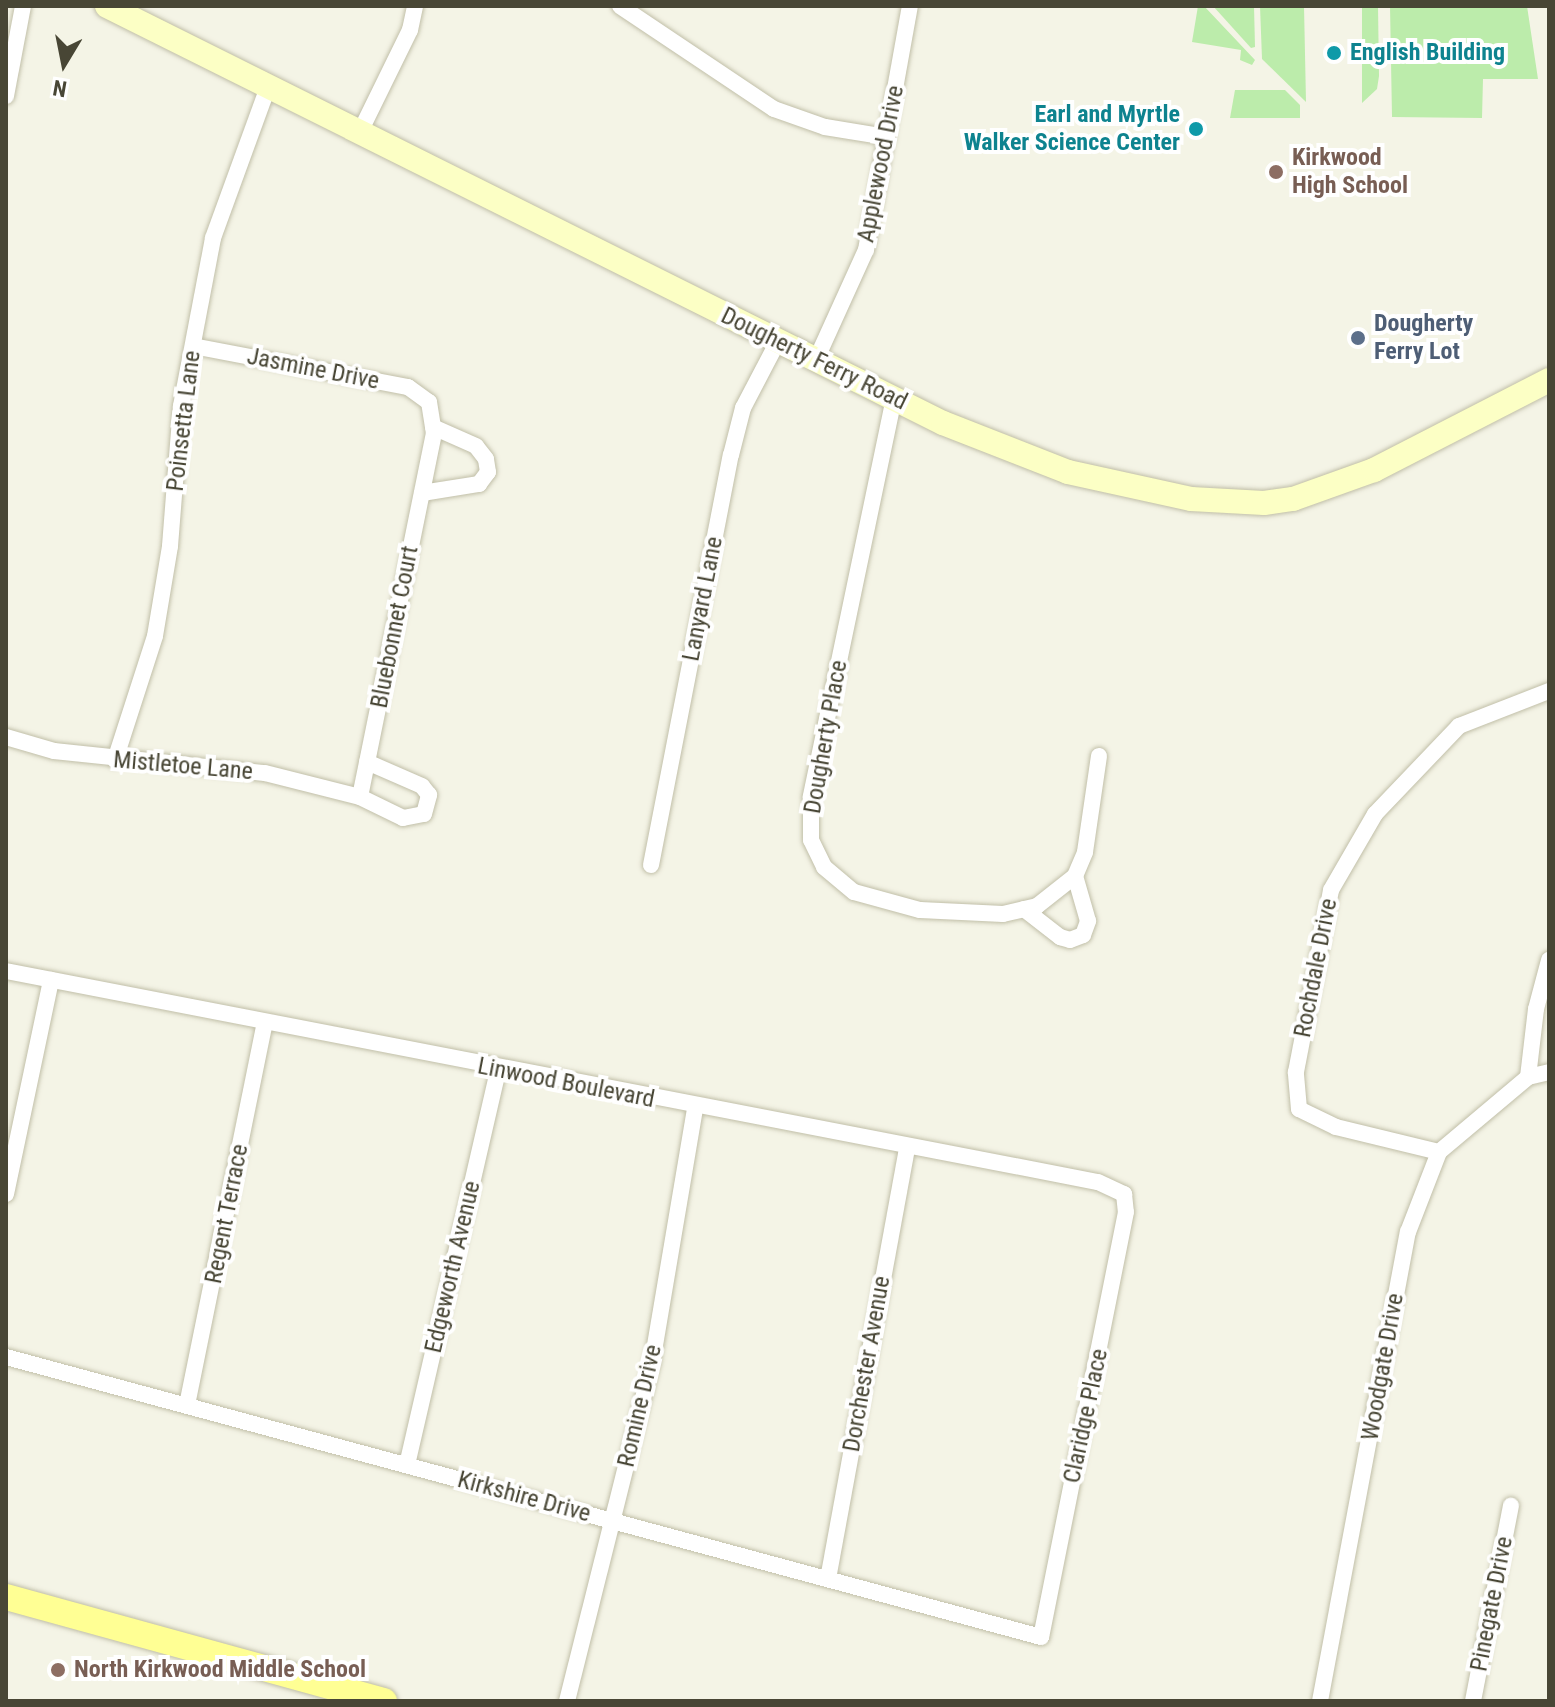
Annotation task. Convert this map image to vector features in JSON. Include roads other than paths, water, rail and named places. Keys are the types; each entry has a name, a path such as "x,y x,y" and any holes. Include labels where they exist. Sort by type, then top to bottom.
{"main road":[{"name":"Dougherty Ferry Road","path":"107,6 894,398 1068,472 1191,499 1264,503 1322,491 1362,475 1549,380"},
{"path":"6,1597 384,1701"}],"street":[{"path":"6,96 23,6"},
{"path":"360,132 410,30 415,6"},
{"name":"Applewood Drive","path":"816,360 866,250 910,6"},
{"path":"626,7 774,109 825,127 887,137"},
{"name":"Poinsetta Lane","path":"115,760 155,636 170,546 181,406 213,238 268,87"},
{"name":"Lanyard Lane","path":"651,865 731,455 743,408 778,341"},
{"name":"Jasmine Drive","path":"193,346 408,387 429,402"},
{"name":"Dougherty Place","path":"894,398 811,797 811,840 824,867 854,892 920,910 1003,914 1037,906 1075,876"},
{"name":"Bluebonnet Court","path":"360,797 422,493 433,427 429,402"},
{"path":"422,493 479,484 488,472 486,459 476,446 433,427"},
{"name":"Rochdale Drive","path":"1439,1152 1336,1127 1299,1109 1296,1072 1331,890 1375,814 1459,726 1549,691"},
{"name":"Mistletoe Lane","path":"6,737 54,751 115,760 158,759 265,773 360,797"},
{"path":"1024,909 1060,937 1070,940 1083,935 1088,921 1075,876 1085,852 1099,756"},
{"path":"360,797 413,820 428,805 422,786 367,762"},
{"path":"1549,960 1536,1009 1528,1077 1549,1072"},
{"name":"Linwood Boulevard","path":"6,971 498,1070 907,1149 1098,1182 1124,1194"},
{"path":"6,1194 51,980"},
{"name":"Regent Terrace","path":"187,1405 265,1023"},
{"name":"Edgeworth Avenue","path":"407,1465 498,1070"},
{"name":"Woodgate Drive","path":"1320,1701 1408,1232 1439,1152 1528,1077"},
{"name":"Romine Drive","path":"567,1701 652,1363 695,1108"},
{"name":"Dorchester Avenue","path":"828,1579 907,1149"},
{"name":"Claridge Place","path":"1041,1637 1124,1230 1124,1194"},
{"name":"Kirkshire Drive","path":"6,1357 1041,1637"},
{"name":"Pinegate Drive","path":"1473,1701 1511,1506"}],"place":[{"name":"English Building","path":"1334,53"},
{"name":"Earl and Myrtle Walker Science Center","path":"1196,129"},
{"name":"Kirkwood High School","path":"1276,172"},
{"name":"Dougherty Ferry Lot","path":"1358,338"},
{"name":"North Kirkwood Middle School","path":"58,1670"}]}
